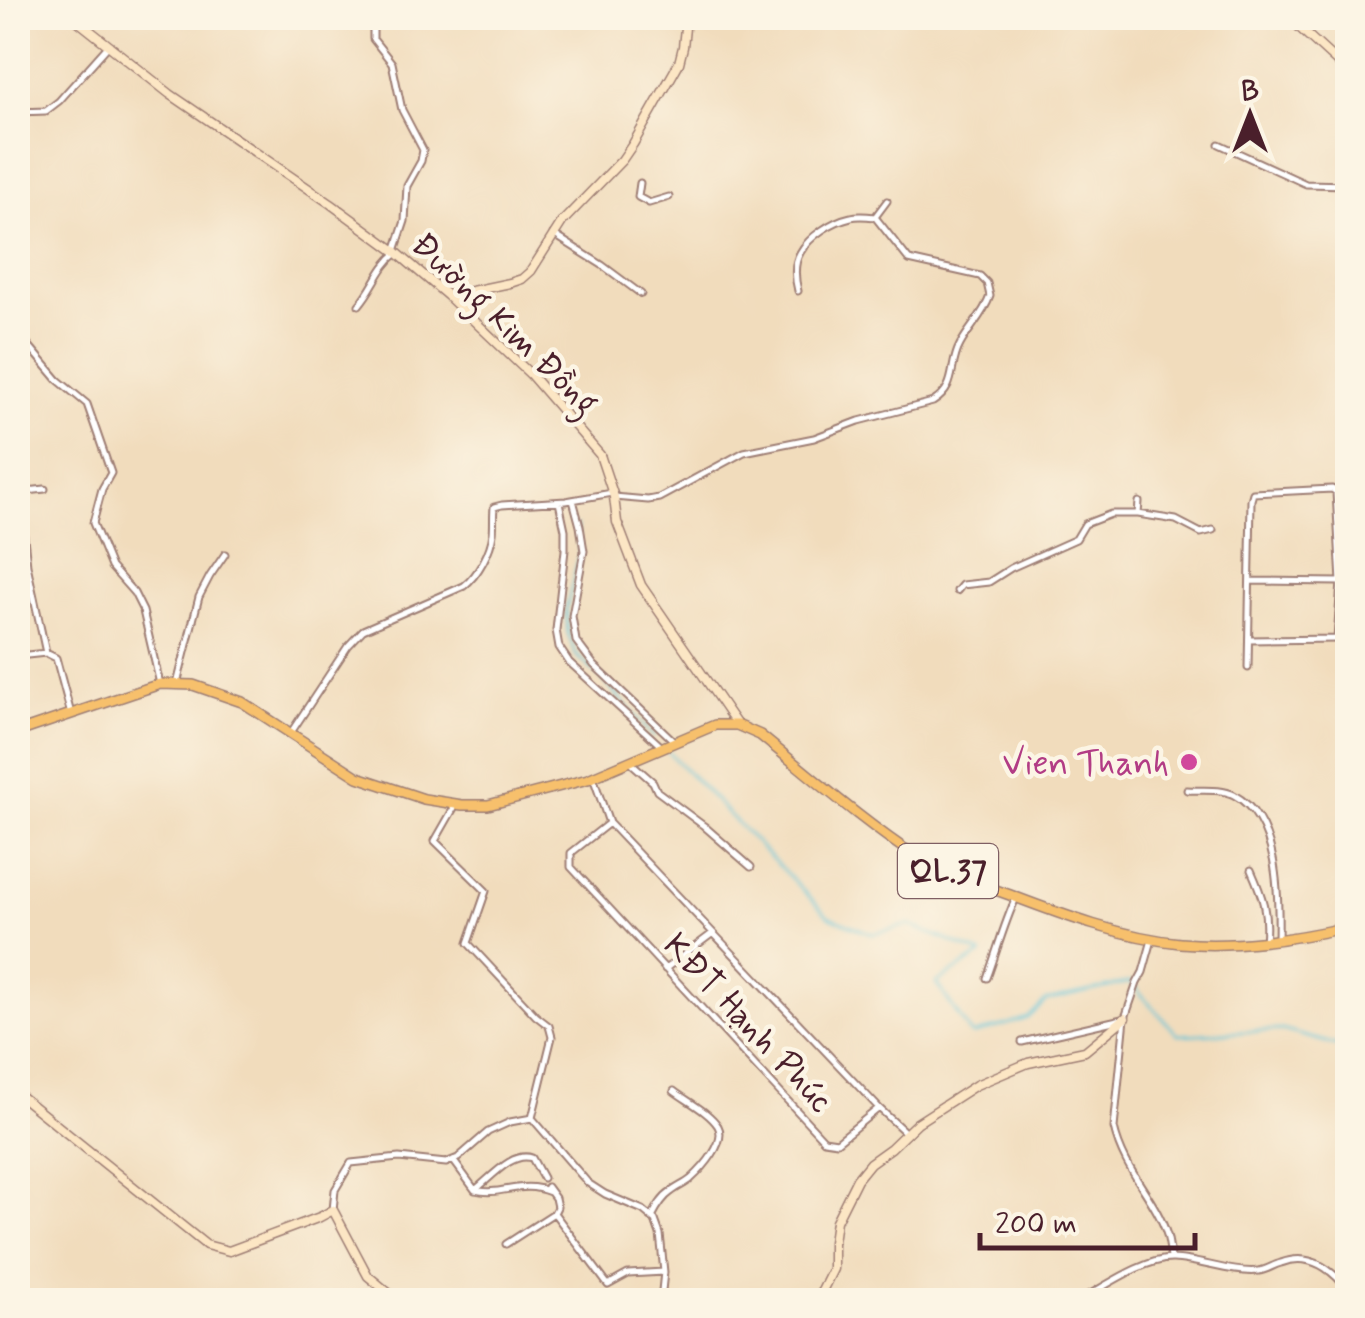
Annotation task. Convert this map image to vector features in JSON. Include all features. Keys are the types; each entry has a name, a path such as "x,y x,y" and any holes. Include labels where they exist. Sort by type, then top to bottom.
{"main road":[{"path":"18,732 160,684 193,685 242,702 358,777 424,799 488,805 593,777 715,725 737,725"},
{"name":"QL.37","path":"737,725 760,736 921,860 1094,924 1152,939 1226,944 1264,942 1348,927"},
{"path":"18,921 18,995"}],"street":[{"name":"Đường Kim Đồng","path":"74,18 170,94 396,252 530,374 600,455 617,522 641,585 737,725"},
{"path":"360,305 396,252 405,222 407,186 422,161 423,150 399,102 392,63 374,39 373,29 380,18"},
{"path":"448,296 522,279 535,267 562,222 633,144 679,63 686,18"},
{"path":"1289,18 1348,72"},
{"path":"18,112 46,112 108,46"},
{"path":"1220,144 1306,184 1348,185"},
{"path":"640,183 638,197 649,203 669,197"},
{"path":"875,217 887,202"},
{"path":"290,734 362,630 464,586 474,577 494,532 494,507 613,495 659,498 736,454 814,438 859,421 926,404 943,395 960,345 989,301 989,287 980,276 910,260 875,217 854,216 815,236 799,253 794,272 798,291"},
{"path":"553,234 641,294"},
{"path":"18,327 58,380 87,404 111,473 102,489 93,523 111,567 143,610 160,684"},
{"path":"1248,668 1253,493 1328,488 1336,492 1344,583 1337,639 1249,640"},
{"path":"45,489 18,492 27,566 46,653"},
{"path":"573,500 584,551 572,616 576,642 594,665 675,742"},
{"path":"558,502 565,536 556,621 559,646 569,662 662,747"},
{"path":"1138,514 1140,502"},
{"path":"957,592 962,584 989,582 1076,539 1085,524 1111,514 1138,514 1176,520 1201,532 1213,530"},
{"path":"178,684 198,597 226,554"},
{"path":"1250,580 1344,583"},
{"path":"18,656 54,656 71,714"},
{"path":"630,762 653,782 657,792 751,867"},
{"name":"KĐT Hạnh Phúc","path":"593,777 609,823 879,1108 837,1142 824,1140 571,867 571,853 609,823"},
{"path":"1187,790 1232,794 1266,828 1279,904 1278,940"},
{"path":"457,804 435,841 486,890 468,943 549,1026 552,1037 532,1118"},
{"path":"1251,870 1265,906 1264,942"},
{"path":"987,978 1016,898"},
{"path":"665,969 713,933"},
{"path":"1152,939 1125,1018 1114,1128 1129,1168 1167,1235 1171,1258"},
{"path":"1022,1042 1125,1018"},
{"path":"814,1300 833,1269 836,1221 857,1179 870,1163 917,1123 976,1085 1028,1063 1085,1050 1125,1018"},
{"path":"652,1216 670,1192 703,1166 720,1136 712,1120 674,1092"},
{"path":"18,1094 206,1245 230,1251 333,1210"},
{"path":"879,1108 906,1134"},
{"path":"401,1300 368,1276 333,1210 335,1190 351,1163 399,1158 446,1163 488,1132 532,1118"},
{"path":"532,1118 588,1183 652,1216 659,1229 664,1272 661,1300"},
{"path":"475,1190 524,1155 532,1158 543,1178"},
{"path":"452,1160 475,1190 487,1193 521,1186 549,1190 557,1207 554,1212 506,1244"},
{"path":"554,1212 608,1285 628,1274 664,1272"},
{"path":"1080,1300 1150,1263 1171,1258 1256,1272 1284,1261 1307,1259 1327,1268 1348,1290"}],"waterway":[{"path":"576,526 580,553 566,609 568,633 576,655 654,737"},
{"path":"668,752 828,916 872,934 909,925 982,954 936,983 972,1035 1028,1018 1046,1001 1130,982 1178,1035 1282,1030 1348,1048"}],"place":[{"name":"Vien Thanh","path":"1189,762"}]}
